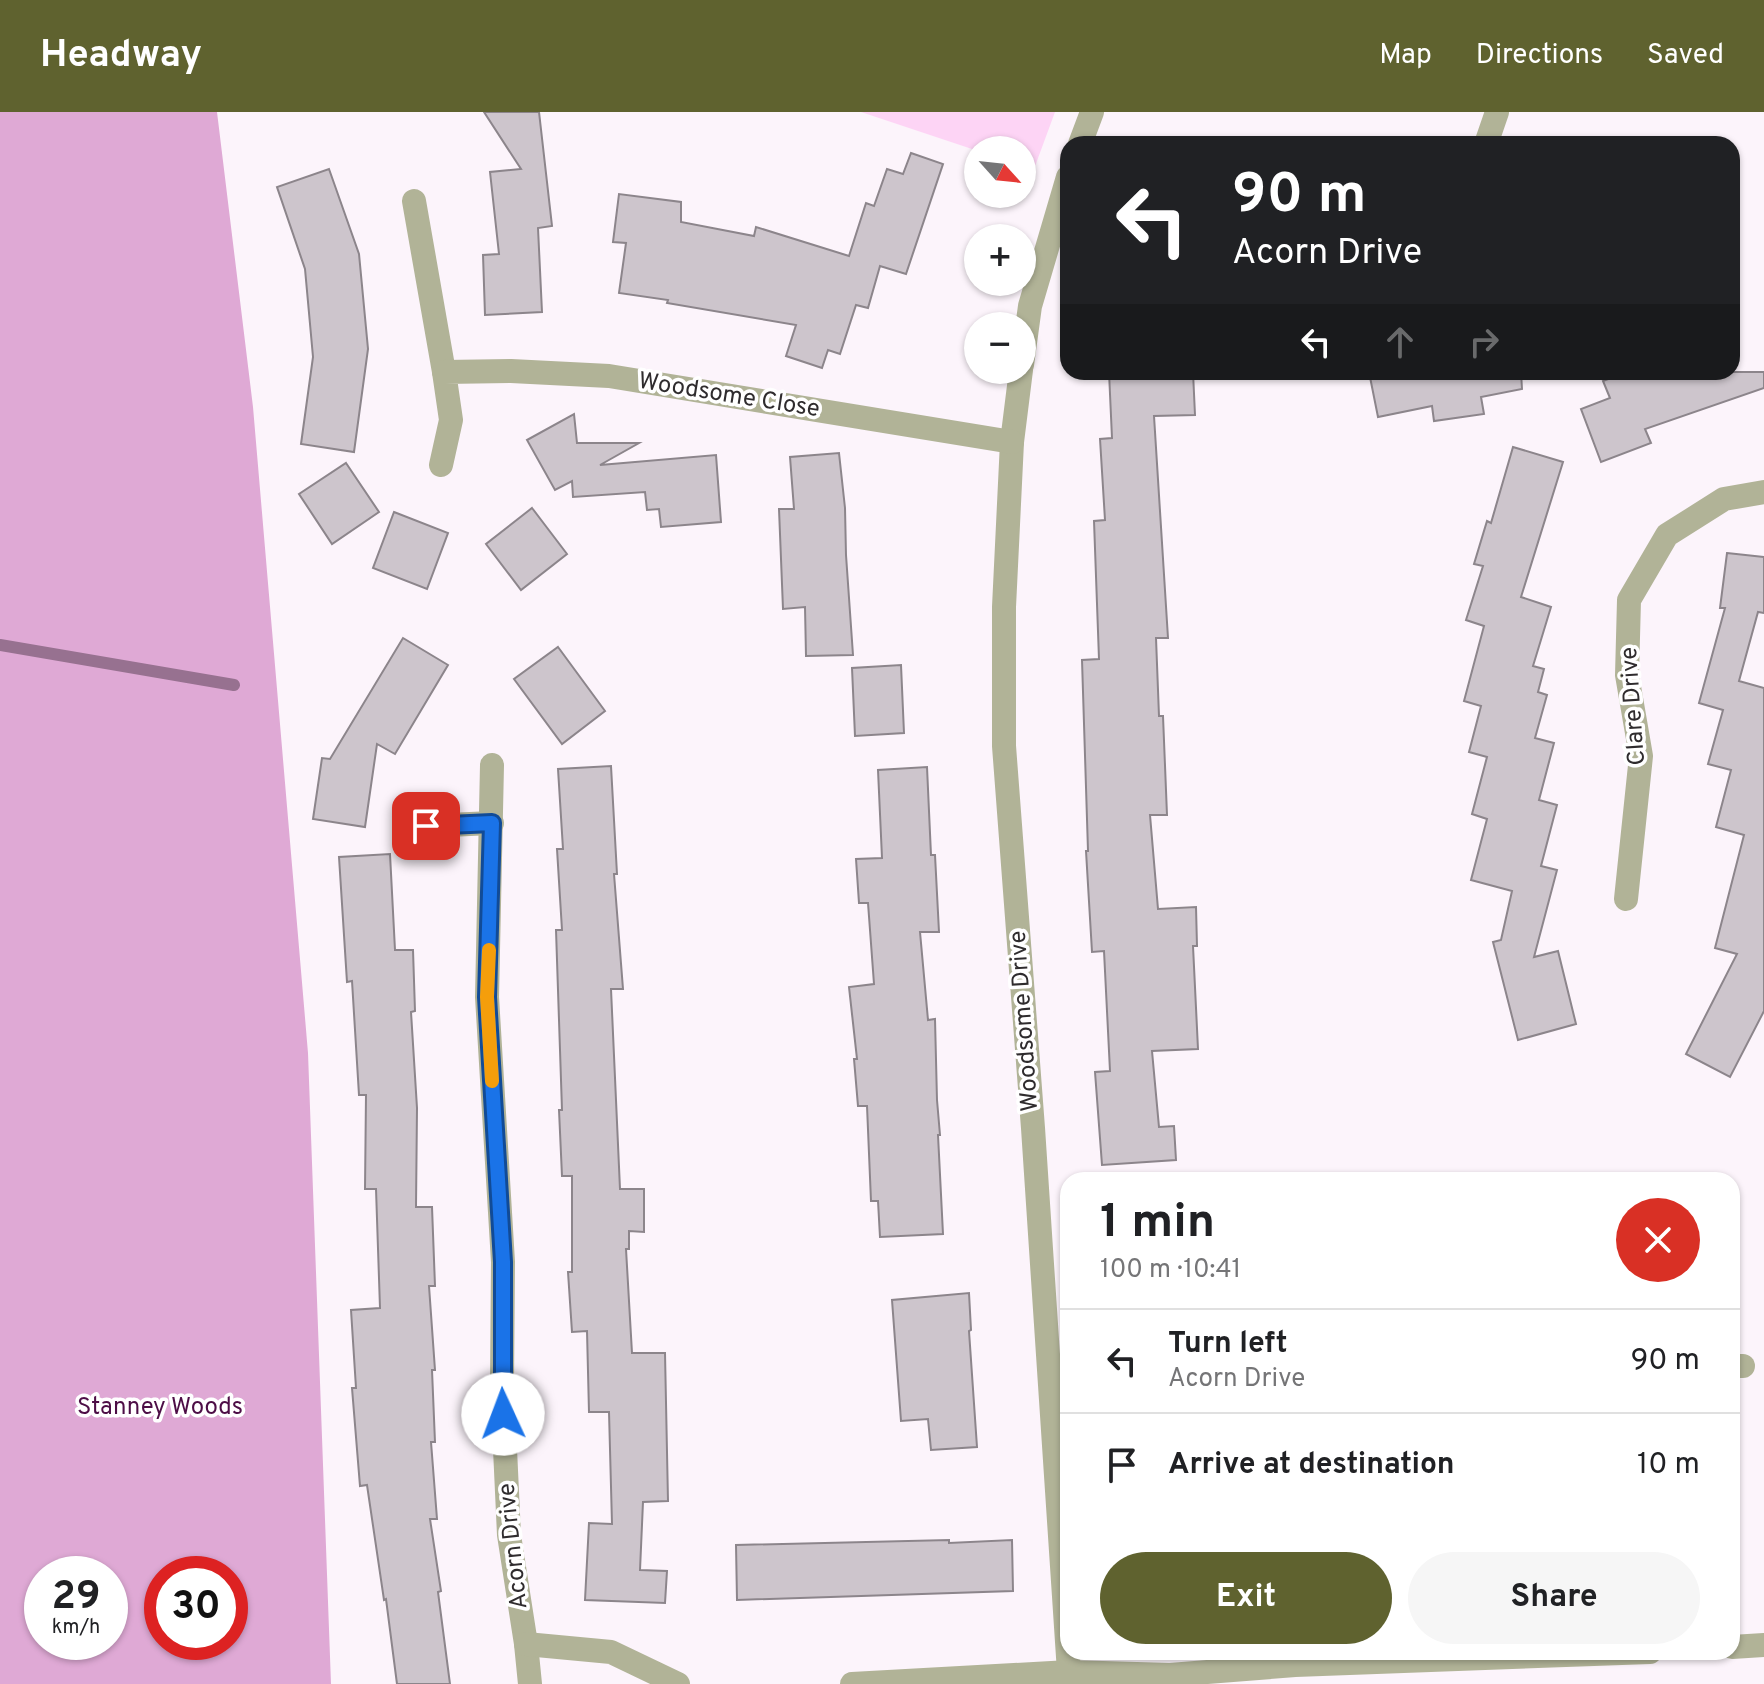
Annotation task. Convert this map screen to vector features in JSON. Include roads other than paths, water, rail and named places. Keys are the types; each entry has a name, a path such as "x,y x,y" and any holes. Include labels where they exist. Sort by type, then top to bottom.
{"street":[{"path":"1083,136 1092,112"},
{"path":"1489,136 1497,112"},
{"path":"414,201 451,420 441,465"},
{"name":"Woodsome Drive","path":"1029,312 1060,204"},
{"name":"Woodsome Close","path":"444,372 511,371 609,376 1012,442"},
{"name":"Woodsome Drive","path":"1020,384 1012,442 1004,607 1004,746 1060,1536"},
{"name":"Clare Drive","path":"1626,899 1641,756 1627,675 1629,600 1667,535 1724,499 1764,492"},
{"name":"Acorn Drive","path":"492,765 487,997 503,1262 503,1399 509,1535 530,1684"},
{"path":"426,826 492,823"},
{"path":"526,1644 611,1652 678,1684"},
{"path":"1740,1646 1764,1645"},
{"name":"Woodsome Drive","path":"1068,1660 1069,1672"},
{"path":"852,1684 1069,1672 1170,1675 1295,1665 1429,1660"}],"waterway":[{"path":"0,645 234,685"}],"park label":[{"name":"Stanney Woods","path":"160,1408"}]}
